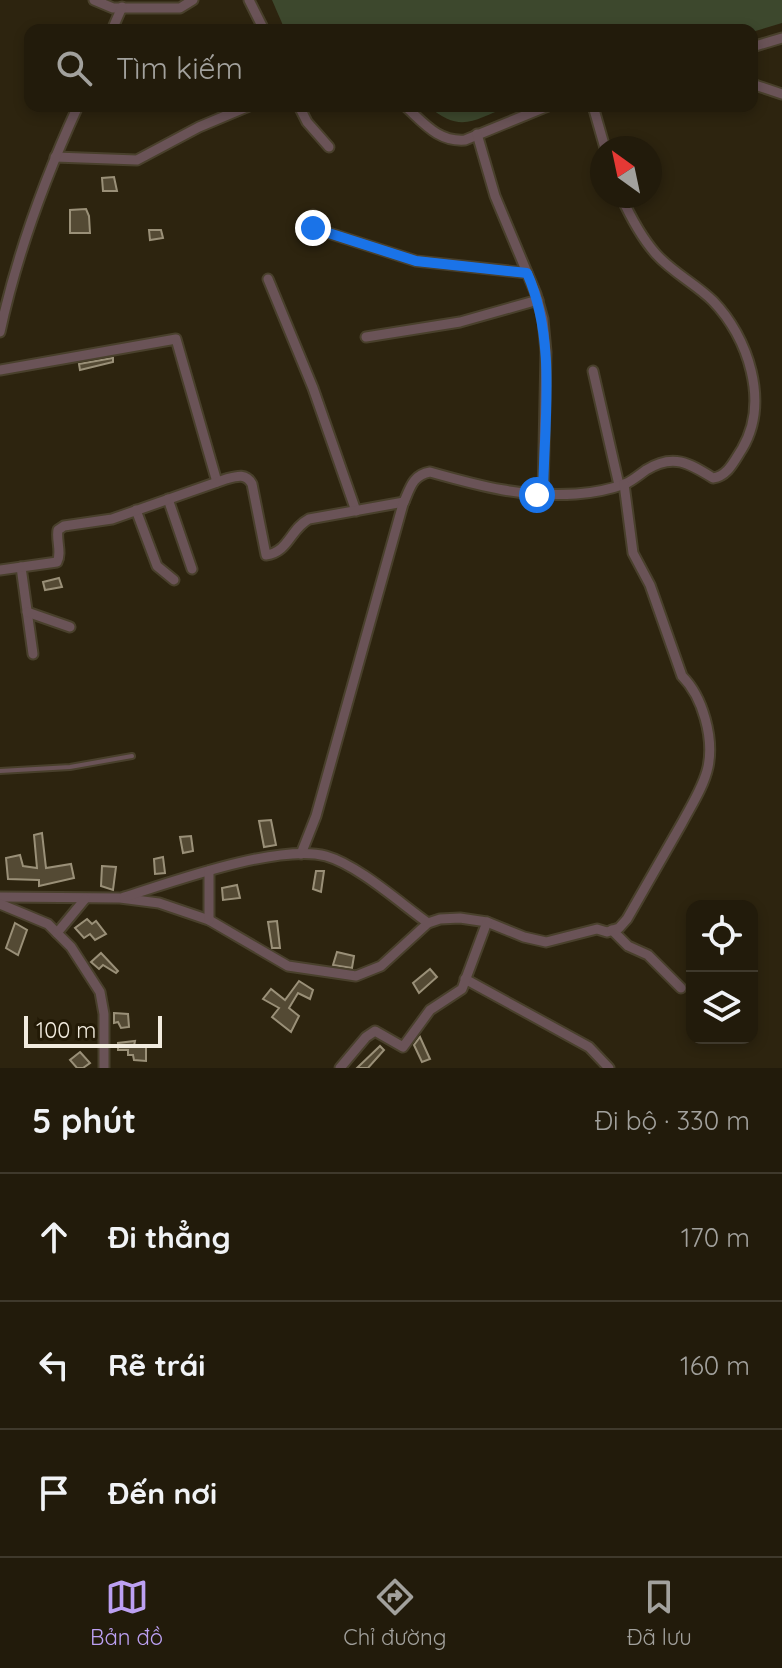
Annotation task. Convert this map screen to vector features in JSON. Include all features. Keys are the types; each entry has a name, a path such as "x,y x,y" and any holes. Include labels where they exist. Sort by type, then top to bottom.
{"street":[{"path":"94,0 113,8 180,8 193,0"},
{"path":"249,0 261,24"},
{"path":"115,24 122,7"},
{"path":"758,45 782,38"},
{"path":"758,86 782,94"},
{"path":"0,332 10,282 26,231 75,112"},
{"path":"55,157 137,160 235,112"},
{"path":"302,112 329,147"},
{"path":"412,112 440,137 451,141 465,140 533,112"},
{"path":"595,112 602,136"},
{"path":"477,134 495,196 543,319 546,352 543,495"},
{"path":"301,854 316,816 404,502 413,480 430,472 498,491 580,494 622,484 650,467 669,460 677,460 713,478 720,478 745,443 756,400 736,328 711,299 656,254 626,208"},
{"path":"313,215 313,228 416,261 527,273"},
{"path":"268,279 313,388 356,511"},
{"path":"366,337 460,322 538,300"},
{"path":"0,370 176,339 217,482"},
{"path":"0,897 120,898 159,903 209,920 288,966 356,976 381,966 428,923 440,919 487,922 546,942 597,929 619,928 692,804 708,768 708,734 701,707 692,687 682,676 650,585 633,553 622,484 593,371"},
{"path":"0,570 57,562 60,557 58,530 64,526 112,519 217,482 243,476 252,484 266,555 282,550 303,522 404,502"},
{"path":"168,499 192,569"},
{"path":"136,510 157,566 174,580"},
{"path":"21,567 33,654"},
{"path":"27,612 70,627"},
{"path":"120,898 209,871 292,853 326,856 365,877 428,923"},
{"path":"209,871 209,920"},
{"path":"57,933 85,899"},
{"path":"0,904 48,924 71,947 100,992 104,1014 104,1068"},
{"path":"340,1068 366,1037 375,1031 403,1047 430,1010 462,989 487,922"},
{"path":"612,930 628,946 648,955 681,988"},
{"path":"465,979 589,1047 609,1068"}],"lane":[{"path":"0,771 70,767 132,756"}],"green space":[{"path":"272,0 782,0 782,23 758,30 758,24 282,24"},
{"path":"436,112 495,112 468,122 450,120"}],"building":[{"path":"114,177 117,191 103,191 102,178"},
{"path":"86,209 90,233 70,233 70,210"},
{"path":"149,230 161,230 163,238 150,240"},
{"path":"113,358 113,362 80,370 79,364"},
{"path":"59,578 62,587 45,590 43,582"},
{"path":"271,820 276,845 264,847 259,821"},
{"path":"42,833 46,868 71,864 74,878 39,886 39,880 8,879 6,858 20,855 23,866 37,868 34,835"},
{"path":"191,836 193,851 183,853 180,837"},
{"path":"163,857 165,873 155,874 154,859"},
{"path":"102,866 116,867 113,890 101,886"},
{"path":"316,871 324,871 321,892 313,889"},
{"path":"237,885 240,898 223,900 222,888"},
{"path":"87,919 92,924 96,921 106,934 95,940 90,934 84,938 75,928"},
{"path":"277,921 280,948 272,948 268,922"},
{"path":"15,923 27,930 18,955 6,948"},
{"path":"337,952 354,956 352,968 333,965"},
{"path":"101,953 118,971 116,973 103,965 99,969 91,962"},
{"path":"430,969 437,977 419,993 413,983"},
{"path":"299,981 313,990 310,999 298,993 289,1008 299,1016 291,1032 272,1017 279,1008 263,999 271,989 285,1000"},
{"path":"114,1013 128,1014 129,1027 121,1028 118,1022 114,1023"},
{"path":"420,1037 430,1059 422,1062 414,1045"},
{"path":"135,1041 134,1046 146,1045 146,1061 134,1060 133,1055 128,1055 128,1050 118,1050 118,1043"},
{"path":"380,1046 384,1050 368,1068 357,1068"},
{"path":"80,1052 90,1063 77,1068 70,1060"}],"route":[{"path":"313,228 416,261 527,273 543,319 546,352 543,495 537,495"}]}
